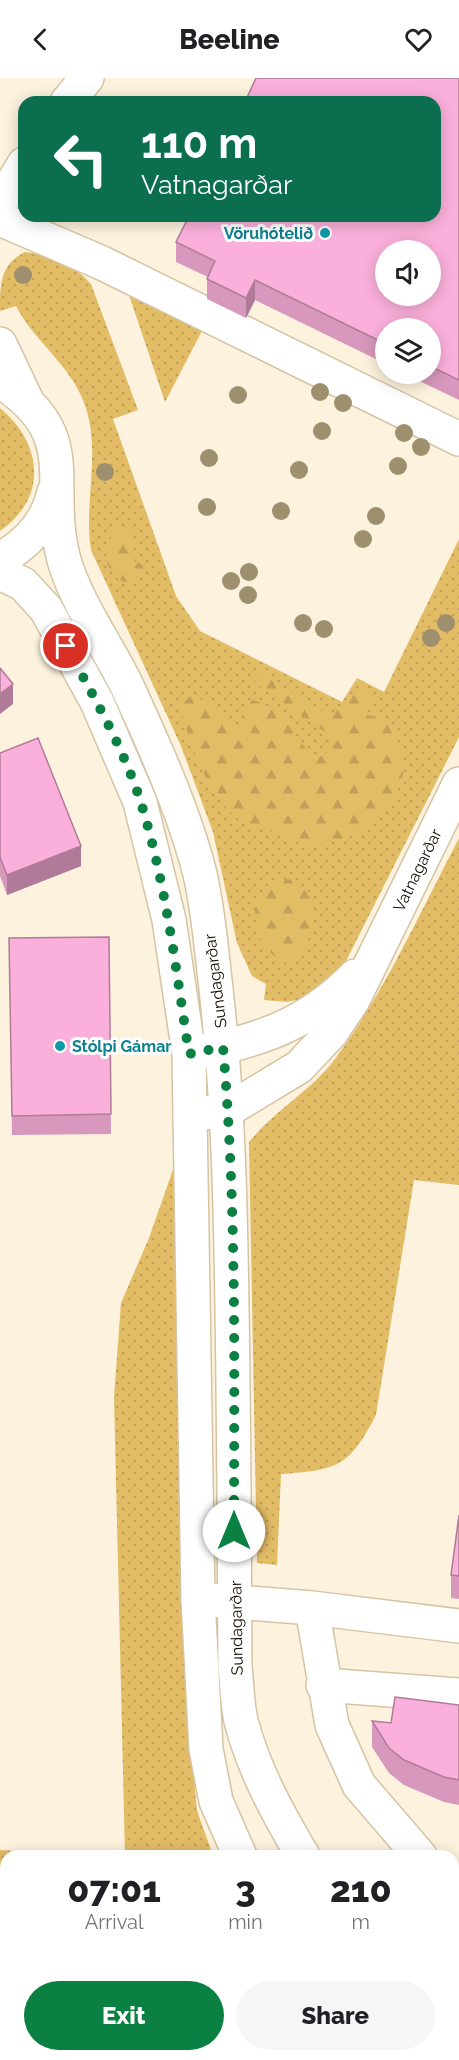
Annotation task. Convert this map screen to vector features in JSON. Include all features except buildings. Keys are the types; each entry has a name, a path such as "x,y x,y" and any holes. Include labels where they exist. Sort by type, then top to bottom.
{"main road":[{"path":"72,96 87,78"},
{"path":"0,204 18,174"},
{"path":"0,219 102,263 459,439"},
{"name":"Sundagarðar","path":"0,344 13,390 45,422 56,451 59,527 65,561 78,592 127,687 186,827 200,876 209,927 228,1110 234,1342 235,1666 241,1719 271,1803 299,1850"},
{"name":"Sundagarðar","path":"0,559 16,550 36,532 50,508 57,481"},
{"path":"0,573 23,584 46,609 97,702 140,802 169,920 189,1054 198,1599 206,1749 216,1801 237,1850"},
{"name":"Vatnagarðar","path":"190,1115 228,1110 299,1067 331,1033 353,1000 459,784"},
{"name":"Vatnagarðar","path":"189,1054 264,1037 296,1023 333,998 375,955"},
{"path":"198,1599 312,1608 459,1626"},
{"path":"312,1608 323,1685 332,1725 359,1785 415,1850"},
{"path":"323,1685 459,1695"}],"green space":[{"path":"25,252 61,262 77,271 91,284 138,410 113,419 176,596 200,631 342,702 357,678 384,692 459,539 459,737 344,965 311,997 287,1002 264,1000 266,984 252,976 237,943 213,832 181,746 91,550 89,512 92,437 83,400 69,375 23,319 16,306 0,311 3,276 11,263"},
{"path":"129,295 203,329 165,402"},
{"path":"0,408 25,437 34,470 33,486 27,502 16,517 0,531"},
{"path":"117,528 128,528 134,537 129,554 134,561 142,564 145,572 137,580 128,582 120,579 107,563 106,551 109,539"},
{"path":"254,673 262,674 330,716 358,691 368,689 373,698 366,709 368,715 391,721 401,755 403,774 390,803 367,826 338,840 322,844 307,844 241,821 218,797 194,751 180,706 191,695 198,697 236,726 245,722 245,705 252,700 262,703 279,715 312,758 324,755 332,743 333,738 258,685 253,678"},
{"path":"459,838 459,1185 414,1180 376,1415 358,1446 340,1463 316,1470 281,1474 277,1565 257,1563 249,1142 325,1070 353,1033 401,951"},
{"path":"295,879 310,897 313,906 313,926 300,952 285,963 270,952 264,944 255,917 256,907 259,895 274,880"},
{"path":"175,1164 190,1734 197,1811 211,1850 125,1850 114,1397 121,1303 149,1238"}],"place":[{"name":"Vöruhótelið","path":"325,233"},
{"name":"Stólpi Gámar","path":"60,1046"}],"route":[{"path":"66,646 97,702 140,802 169,920 189,1054 223,1047 228,1110 234,1342 234,1531"}]}
